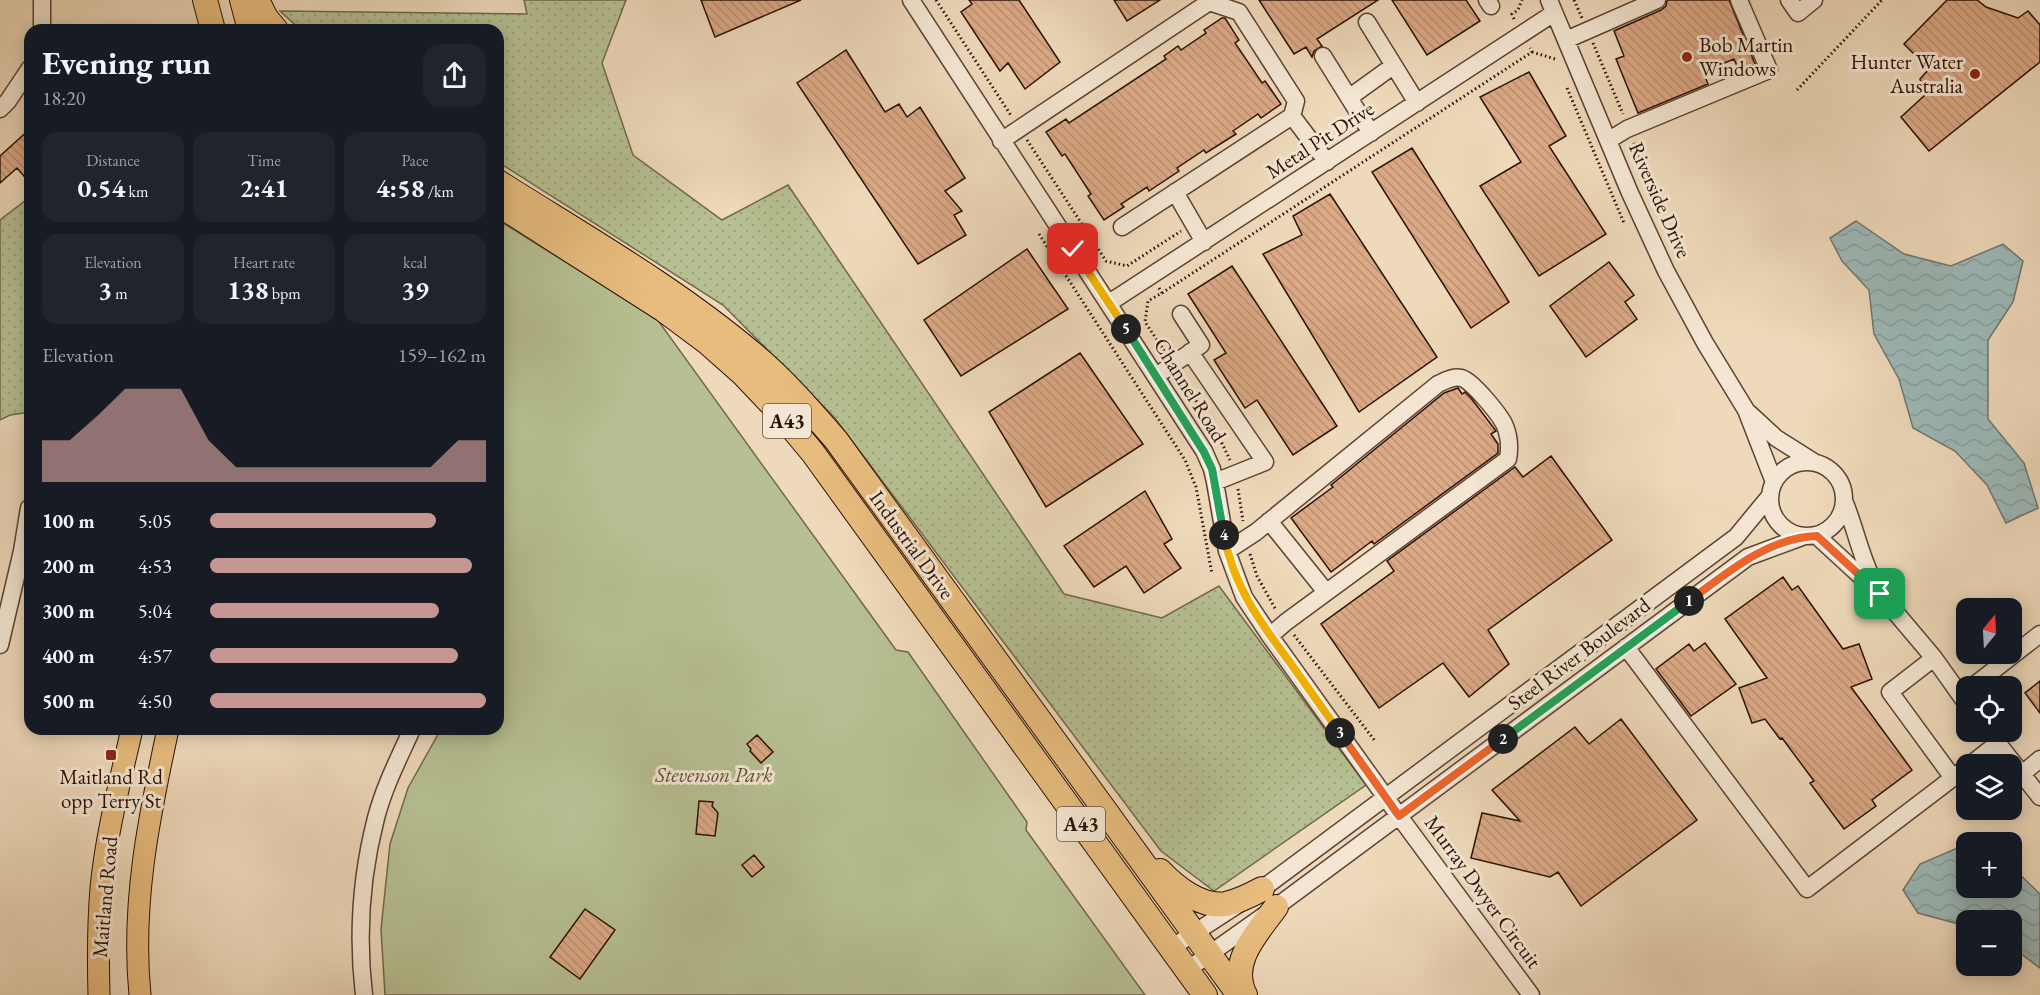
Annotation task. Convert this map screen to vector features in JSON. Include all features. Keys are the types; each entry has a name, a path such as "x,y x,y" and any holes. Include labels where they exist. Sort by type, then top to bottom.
{"highway":[{"path":"205,0 211,24"},
{"path":"242,0 248,24"},
{"path":"257,0 271,24"},
{"name":"Industrial Drive","path":"504,186 678,295 756,356 797,396 836,440 1239,995"},
{"name":"Industrial Drive","path":"504,208 664,310 743,374 779,412 813,453 1205,995"},
{"path":"1098,803 1167,878 1197,899 1213,905 1269,898 1245,953 1239,975 1241,988 1245,995"}],"main road":[{"name":"Maitland Road","path":"99,995 98,942 101,887 110,829 131,735"},
{"name":"Maitland Road","path":"140,995 137,943 139,890 146,836 167,735"}],"street":[{"path":"42,0 42,24"},
{"name":"Channel Road","path":"910,0 1204,452 1212,469 1227,550 1244,597 1399,816"},
{"path":"1566,40 1657,0"},
{"path":"1609,140 1628,128 1769,70 1739,0"},
{"path":"1789,0 1798,13 1814,0"},
{"path":"1001,141 1209,2 1239,12 1296,101 1292,116 1122,226"},
{"name":"Riverside Drive","path":"1552,7 1666,271 1704,343 1746,410 1772,489"},
{"name":"Metal Pit Drive","path":"1109,303 1417,103 1552,7"},
{"path":"1367,22 1417,103"},
{"path":"1323,56 1371,133"},
{"path":"1350,97 1393,66"},
{"path":"0,108 8,101 24,77"},
{"path":"1292,116 1327,162"},
{"path":"1174,192 1204,242"},
{"path":"1156,376 1202,345 1181,315"},
{"path":"1190,352 1265,462 1215,482"},
{"path":"1227,550 1269,521 1438,384 1461,377 1474,385 1505,424 1510,449 1508,459 1326,592 1270,636"},
{"name":"Riverside Drive","path":"1746,410 1776,438 1814,462"},
{"path":"1845,503 1840,518 1830,530 1810,536 1788,532 1772,512 1772,489 1785,469 1799,462 1814,462 1827,467 1837,476 1844,489 1845,503 1866,567 1880,594"},
{"name":"Steel River Boulevard","path":"1187,970 1209,954 1269,898 1386,798 1736,537 1772,489"},
{"path":"1269,521 1326,592"},
{"path":"1810,536 1880,594 1956,682"},
{"name":"Steel River Boulevard","path":"1171,948 1194,933 1269,898 1399,816 1748,557 1810,536"},
{"path":"0,645 24,539"},
{"path":"1989,676 2040,634"},
{"path":"1626,647 1807,889 1956,776"},
{"path":"1934,658 1890,692 1953,778"},
{"path":"364,995 360,962 361,911 367,863 376,817 392,772 409,735"},
{"path":"1980,754 1990,742"},
{"path":"1997,742 2006,754"},
{"path":"2040,759 2022,774 2040,797"},
{"name":"Murray Dwyer Circuit","path":"1399,816 1531,995"}],"path":[{"path":"936,0 1106,261 1127,266 1140,260 1193,223"},
{"path":"1514,19 1512,14 1518,10 1522,0"},
{"path":"1574,0 1641,160"},
{"path":"1797,90 1882,0"},
{"path":"1375,741 1285,623 1257,576 1246,538 1232,463 1216,431 1145,322 1148,301 1531,50 1555,59 1559,69"},
{"path":"1563,80 1624,223"},
{"path":"1039,234 1123,359 1190,470 1196,487 1212,574"},
{"path":"1159,288 1162,293"},
{"path":"1152,341 1156,338"}],"green space":[{"path":"524,0 626,0 602,63 633,155 722,220 788,185 1064,594 1162,618 1219,586 1366,785 1214,891 1161,851 834,417 723,305 504,166 504,24 294,24 280,11 527,14"},
{"path":"24,202 24,413 10,415 0,420 0,220"},
{"name":"Stevenson Park","path":"504,224 657,319 896,650 908,652 1027,822 1026,830 1145,995 385,995 381,929 390,844 408,788 438,735 504,735"}],"water":[{"path":"1856,221 1904,254 1951,266 2003,244 2023,261 2013,302 1988,340 1988,419 2024,463 2038,508 2006,523 1987,485 1955,451 1913,428 1899,379 1874,334 1869,290 1842,261 1830,238"},
{"path":"1956,849 1956,898 2022,898 2022,877 2040,894 2040,968 2022,954 2022,910 1956,910 1956,923 1918,913 1903,890 1920,864"}],"building":[{"path":"701,0 801,0 715,37"},
{"path":"969,0 1019,0 1060,62 1025,89 1008,63 1000,71 961,12 972,4"},
{"path":"1114,0 1160,0 1127,21"},
{"path":"1259,0 1378,0 1317,39 1322,46 1314,51 1312,57 1306,47 1294,54"},
{"path":"1392,0 1466,0 1480,21 1427,55"},
{"name":"Bob Martin Windows","path":"1667,0 1729,0 1755,64 1739,71 1734,59 1703,72 1708,84 1638,113 1616,59 1624,56 1614,31 1661,10 1666,6"},
{"name":"Hunter Water Australia","path":"1947,0 1977,0 1986,7 2018,18 2028,11 2040,25 2040,62 1929,151 1901,117 1925,95 1920,79 1929,69 1904,44"},
{"path":"1225,18 1239,40 1235,43 1262,83 1265,81 1281,104 1261,118 1258,114 1233,131 1236,134 1206,153 1204,150 1177,168 1179,171 1149,191 1147,187 1121,204 1124,207 1104,220 1088,196 1091,194 1065,154 1062,156 1046,132 1066,119 1069,123 1166,59 1164,56 1178,46 1181,50 1206,33 1204,30"},
{"path":"846,50 885,112 899,104 907,117 920,107 965,178 945,191 962,211 954,215 966,235 918,264 797,83"},
{"path":"1529,72 1566,136 1549,146 1606,234 1539,276 1480,186 1521,162 1480,97"},
{"path":"24,134 24,176 17,168 0,183 0,156"},
{"path":"1412,148 1509,302 1471,328 1372,172"},
{"path":"1330,194 1437,357 1359,412 1263,254 1302,235 1293,216"},
{"path":"1027,249 1068,309 961,376 924,320"},
{"path":"1609,262 1634,295 1625,302 1637,319 1586,357 1550,306"},
{"path":"1232,266 1337,426 1293,455 1257,400 1245,408 1214,360 1226,353 1188,294"},
{"path":"1080,353 1143,444 1046,507 989,412"},
{"path":"1458,388 1462,394 1465,392 1471,398 1496,431 1491,434 1498,444 1498,453 1374,544 1372,541 1331,572 1291,518 1333,487 1331,485 1444,393"},
{"path":"1551,456 1612,540 1488,630 1509,664 1469,697 1443,663 1379,708 1321,624 1394,571 1387,561 1515,467 1523,477"},
{"path":"1145,491 1172,539 1164,544 1181,568 1144,593 1126,566 1094,587 1064,546"},
{"path":"1783,577 1792,590 1798,586 1843,649 1859,644 1872,679 1851,687 1912,770 1872,800 1876,806 1844,829 1810,783 1814,781 1782,738 1780,739 1765,719 1752,723 1739,688 1767,678 1725,619"},
{"path":"1705,643 1736,684 1691,716 1656,669 1689,644 1694,651"},
{"path":"2040,681 2040,713 2025,693"},
{"path":"1621,719 1697,820 1581,906 1558,872 1550,877 1471,858 1482,813 1520,821 1492,790 1575,727 1589,744"},
{"path":"757,735 773,752 761,763 747,744"},
{"path":"699,801 713,802 712,806 718,813 715,836 696,834"},
{"path":"754,855 764,867 752,877 742,865"},
{"path":"585,909 615,930 580,979 550,957"}],"place":[{"name":"Bob Martin Windows","path":"1687,57"},
{"name":"Hunter Water Australia","path":"1975,74"},
{"name":"Maitland Rd opp Terry St","path":"111,755"}],"route":[{"path":"1073,249 1204,452 1212,469 1227,550 1244,597 1399,816 1748,557 1802,537 1817,536 1880,594"}]}
